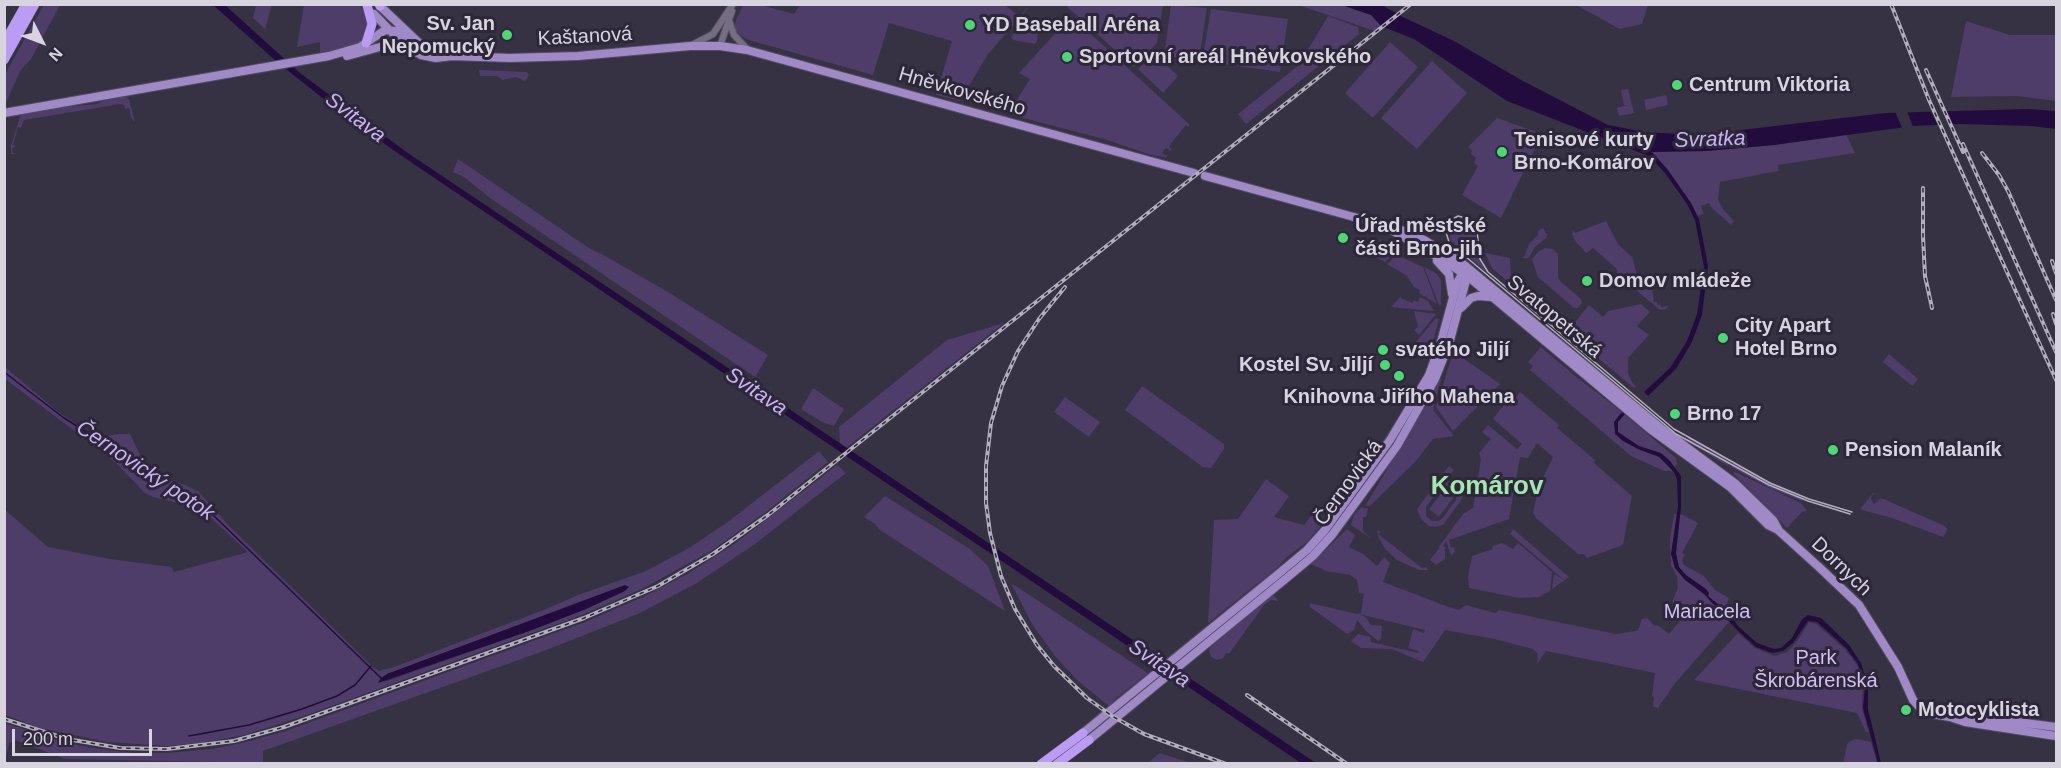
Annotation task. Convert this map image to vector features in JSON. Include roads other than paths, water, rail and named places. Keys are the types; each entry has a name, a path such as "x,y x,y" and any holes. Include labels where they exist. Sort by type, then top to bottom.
{"highway":[{"path":"4,43 26,4"},
{"path":"4,60 36,4"},
{"path":"367,5 380,9"},
{"path":"366,43 372,24 367,5"},
{"path":"1041,764 1086,737"},
{"path":"1057,764 1086,737"}],"main road":[{"name":"Kaštanová","path":"380,9 387,29 404,45 426,56 510,58 578,56 690,46 720,46"},
{"name":"Kaštanová","path":"380,9 419,43 452,56"},
{"name":"Kaštanová","path":"329,56 366,43 387,29"},
{"path":"355,55 377,43 387,29 397,31 419,43"},
{"name":"Kaštanová","path":"4,113 44,106 57,100 94,97 302,60 355,55 391,44 404,45"},
{"name":"Hněvkovského","path":"720,46 747,50 1194,173"},
{"path":"1205,176 1388,228"},
{"name":"Svatopetrská","path":"1388,228 1467,272 1493,297 1650,429 1714,476"},
{"name":"Svatopetrská","path":"1388,228 1401,230 1424,240 1467,272 1662,429 1742,489 1773,520 1778,530"},
{"path":"1421,247 1449,274 1453,314"},
{"path":"1453,314 1457,283 1467,272"},
{"path":"1453,314 1471,298 1493,297"},
{"name":"Černovická","path":"1086,737 1313,556 1337,529 1391,454 1419,410 1443,360 1453,314"},
{"name":"Dornych","path":"1714,476 1737,493 1768,525 1778,530 1859,605 1894,660 1917,706 1929,713 1965,722 2056,736"},
{"name":"Dornych","path":"1950,717 1975,717 2056,727"}],"street":[{"path":"720,46 734,4"},
{"path":"690,46 713,34 734,4"},
{"path":"729,20 734,35 747,50"}],"water":[{"name":"Svratka","path":"1380,4 1454,41 1523,81 1608,125 1644,132 1699,135 1885,113 2028,109 2056,111 2056,129 1959,124 1913,126 1774,145 1706,151 1652,152 1668,170 1699,219 1708,266 1702,315 1692,342 1676,369 1648,396 1644,392 1670,368 1687,341 1697,314 1704,267 1695,220 1687,204 1665,173 1649,156 1507,101 1414,39 1381,26 1371,15 1342,5"},
{"name":"Svitava","path":"213,5 225,5 300,73 405,151 1316,763 1301,763 399,154 345,116 276,61"},
{"path":"1622,412 1625,414 1618,422 1618,432 1639,446 1661,453 1681,476 1681,507 1676,553 1679,567 1706,589 1708,596 1730,614 1738,626 1757,643 1774,649 1781,648 1792,638 1802,619 1808,615 1821,618 1849,645 1861,663 1868,686 1868,709 1881,763 1878,763 1863,708 1865,685 1858,664 1846,648 1817,622 1808,621 1793,643 1783,651 1772,653 1756,647 1675,568 1671,554 1678,506 1677,479 1674,472 1659,457 1638,449 1615,434 1614,422"},
{"path":"625,585 629,587 625,591 586,609 378,683 387,674"}],"waterway":[{"name":"Černovický potok","path":"4,372 64,418 125,456 148,476"},
{"name":"Černovický potok","path":"194,502 211,513 381,678"},
{"path":"189,736 249,725 337,696 355,685 371,666"}],"tram line":[{"path":"1850,514 1808,501 1769,485 1676,434 1453,246 1446,232 1449,221 1458,216 1470,219 1477,230 1480,259 1488,272 1674,429 1770,483 1809,499 1852,512"}],"railway":[{"path":"4,719 67,739 120,748 167,749 234,741 284,727 584,618 658,586 713,554 768,515 1411,4"},
{"path":"1891,4 1929,100 2056,380"},
{"path":"1926,70 1963,152"},
{"path":"1963,144 2056,352"},
{"path":"1982,153 2008,191 2056,300"},
{"path":"1923,188 1925,276 1932,308"},
{"path":"2052,261 2056,273"},
{"path":"1065,287 1039,319 1018,351 1002,386 991,423 986,466 986,503 990,533 1001,576 1015,609 1037,645 1054,666 1087,698 1112,716 1144,734 1226,764"},
{"path":"2053,314 2056,324"},
{"path":"1247,695 1347,764"}],"place":[{"name":"YD Baseball Aréna","path":"970,25"},
{"name":"Sv. Jan Nepomucký","path":"507,35"},
{"name":"Sportovní areál Hněvkovského","path":"1067,57"},
{"name":"Centrum Viktoria","path":"1677,85"},
{"name":"Tenisové kurty Brno-Komárov","path":"1502,152"},
{"name":"Úřad městské části Brno-jih","path":"1343,238"},
{"name":"Domov mládeže","path":"1587,281"},
{"name":"City Apart Hotel Brno","path":"1723,338"},
{"name":"svatého Jiljí","path":"1383,350"},
{"name":"Kostel Sv. Jiljí","path":"1385,365"},
{"name":"Knihovna Jiřího Mahena","path":"1399,376"},
{"name":"Brno 17","path":"1675,414"},
{"name":"Pension Malaník","path":"1833,450"},
{"name":"Motocyklista","path":"1906,710"}],"district":[{"name":"Komárov","path":"1487,487"}],"park label":[{"name":"Mariacela","path":"1707,612"},
{"name":"Park Škrobárenská","path":"1816,670"}]}
